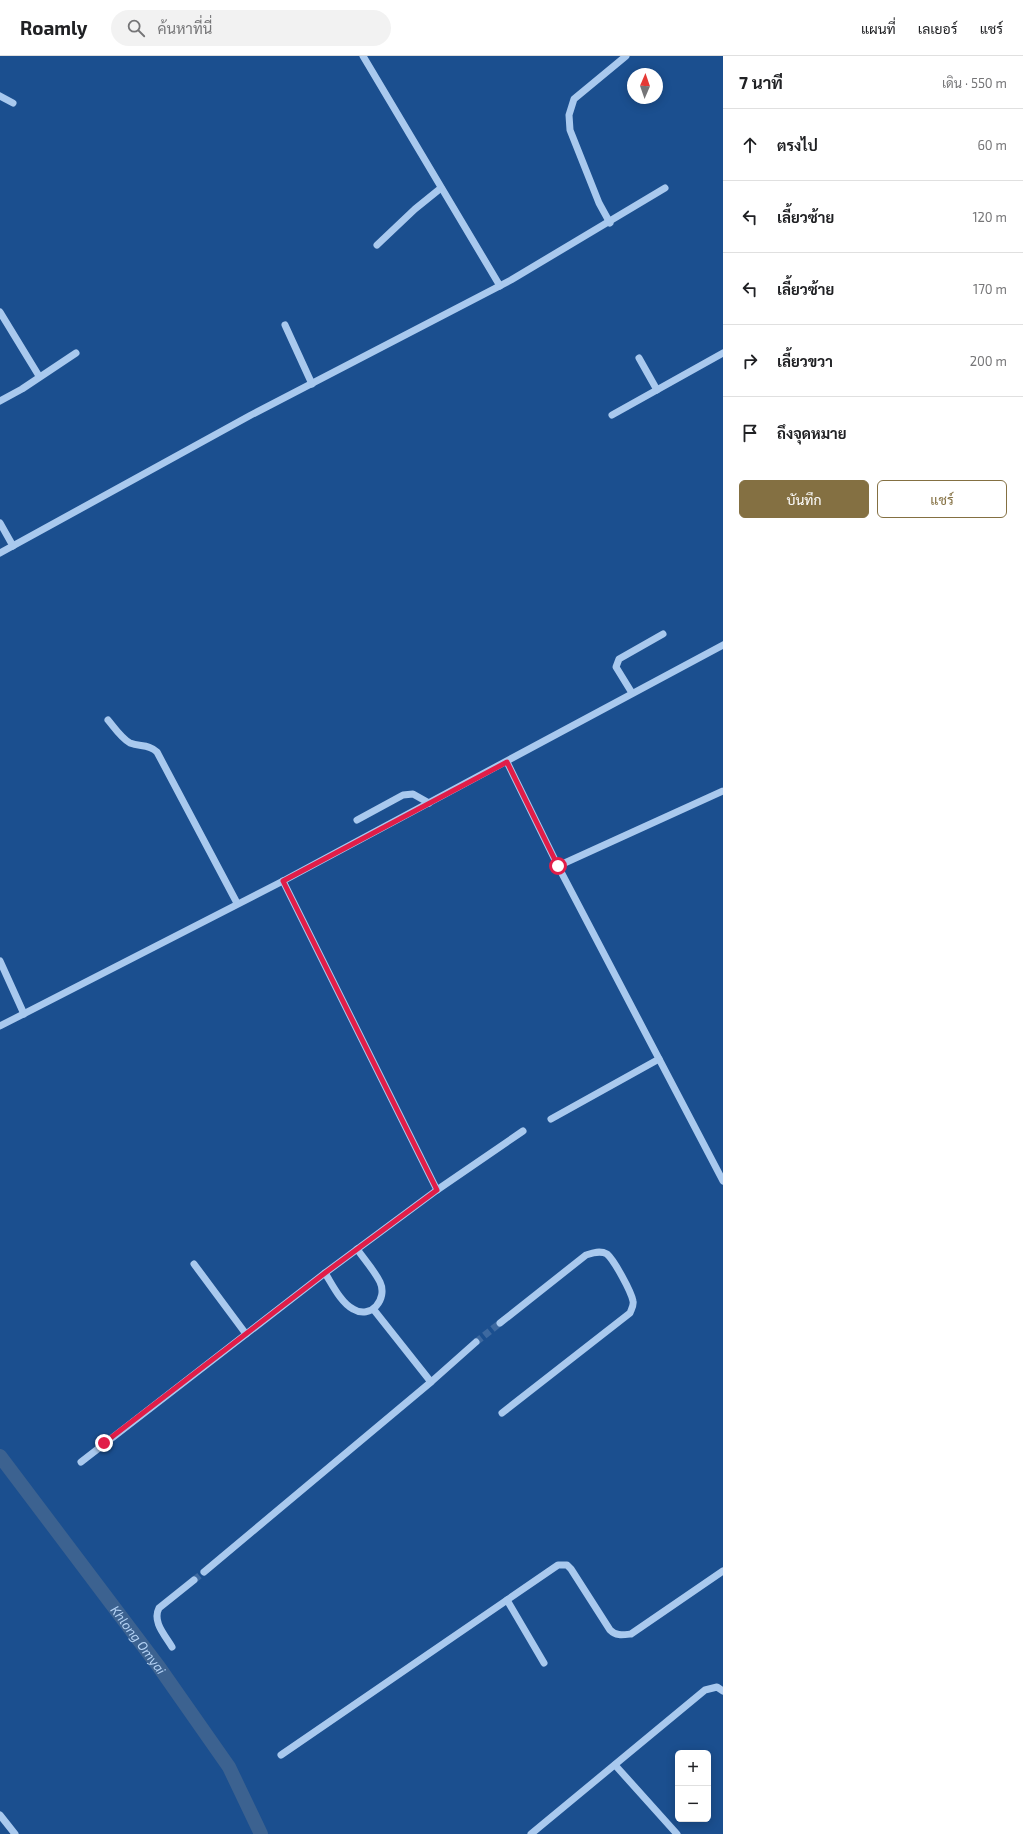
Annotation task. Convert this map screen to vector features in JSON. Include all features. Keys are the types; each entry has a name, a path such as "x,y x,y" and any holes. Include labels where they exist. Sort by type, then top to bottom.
{"street":[{"path":"363,56 500,286"},
{"path":"610,222 599,202 570,130 569,115 574,99 624,57"},
{"path":"0,96 13,103"},
{"path":"377,245 415,209 441,188"},
{"path":"0,553 251,415 500,286 665,188"},
{"path":"0,312 39,376"},
{"path":"285,325 312,384"},
{"path":"0,401 22,389 39,376 76,353"},
{"path":"612,416 723,353"},
{"path":"639,358 657,390"},
{"path":"0,523 12,546"},
{"path":"632,694 616,667 619,659 663,634"},
{"path":"0,1026 237,903 283,881 723,645"},
{"path":"108,720 126,740 132,743 153,747 157,752 237,903"},
{"path":"507,762 558,866 723,1181"},
{"path":"558,866 723,791"},
{"path":"357,820 403,795 413,794 429,803"},
{"path":"283,881 437,1190"},
{"path":"0,961 24,1014"},
{"path":"551,1119 659,1058"},
{"path":"80,1462 357,1249 437,1190 523,1131"},
{"path":"325,1273 346,1304 354,1310 364,1312 374,1310 381,1301 382,1290 380,1281 357,1249"},
{"path":"500,1323 586,1256 594,1252 606,1253 613,1261 633,1299 633,1306 630,1312 502,1413"},
{"path":"194,1264 246,1334"},
{"path":"374,1310 431,1382"},
{"path":"204,1572 431,1382 476,1342"},
{"path":"281,1755 558,1564 567,1565 610,1630 615,1634 631,1634 723,1571"},
{"path":"172,1647 158,1624 156,1615 159,1608 194,1580"},
{"path":"507,1600 544,1663"},
{"path":"531,1834 705,1690 717,1687 723,1691"},
{"path":"614,1765 677,1834"},
{"path":"0,1815 15,1834"}],"waterway":[{"name":"Khlong Omyai","path":"0,1456 159,1667 229,1767 261,1834"}],"tunnel":[{"path":"476,1342 500,1323"},
{"path":"194,1580 204,1572"}],"route":[{"path":"104,1443 325,1273 437,1190 283,881 507,762 558,866"}]}
